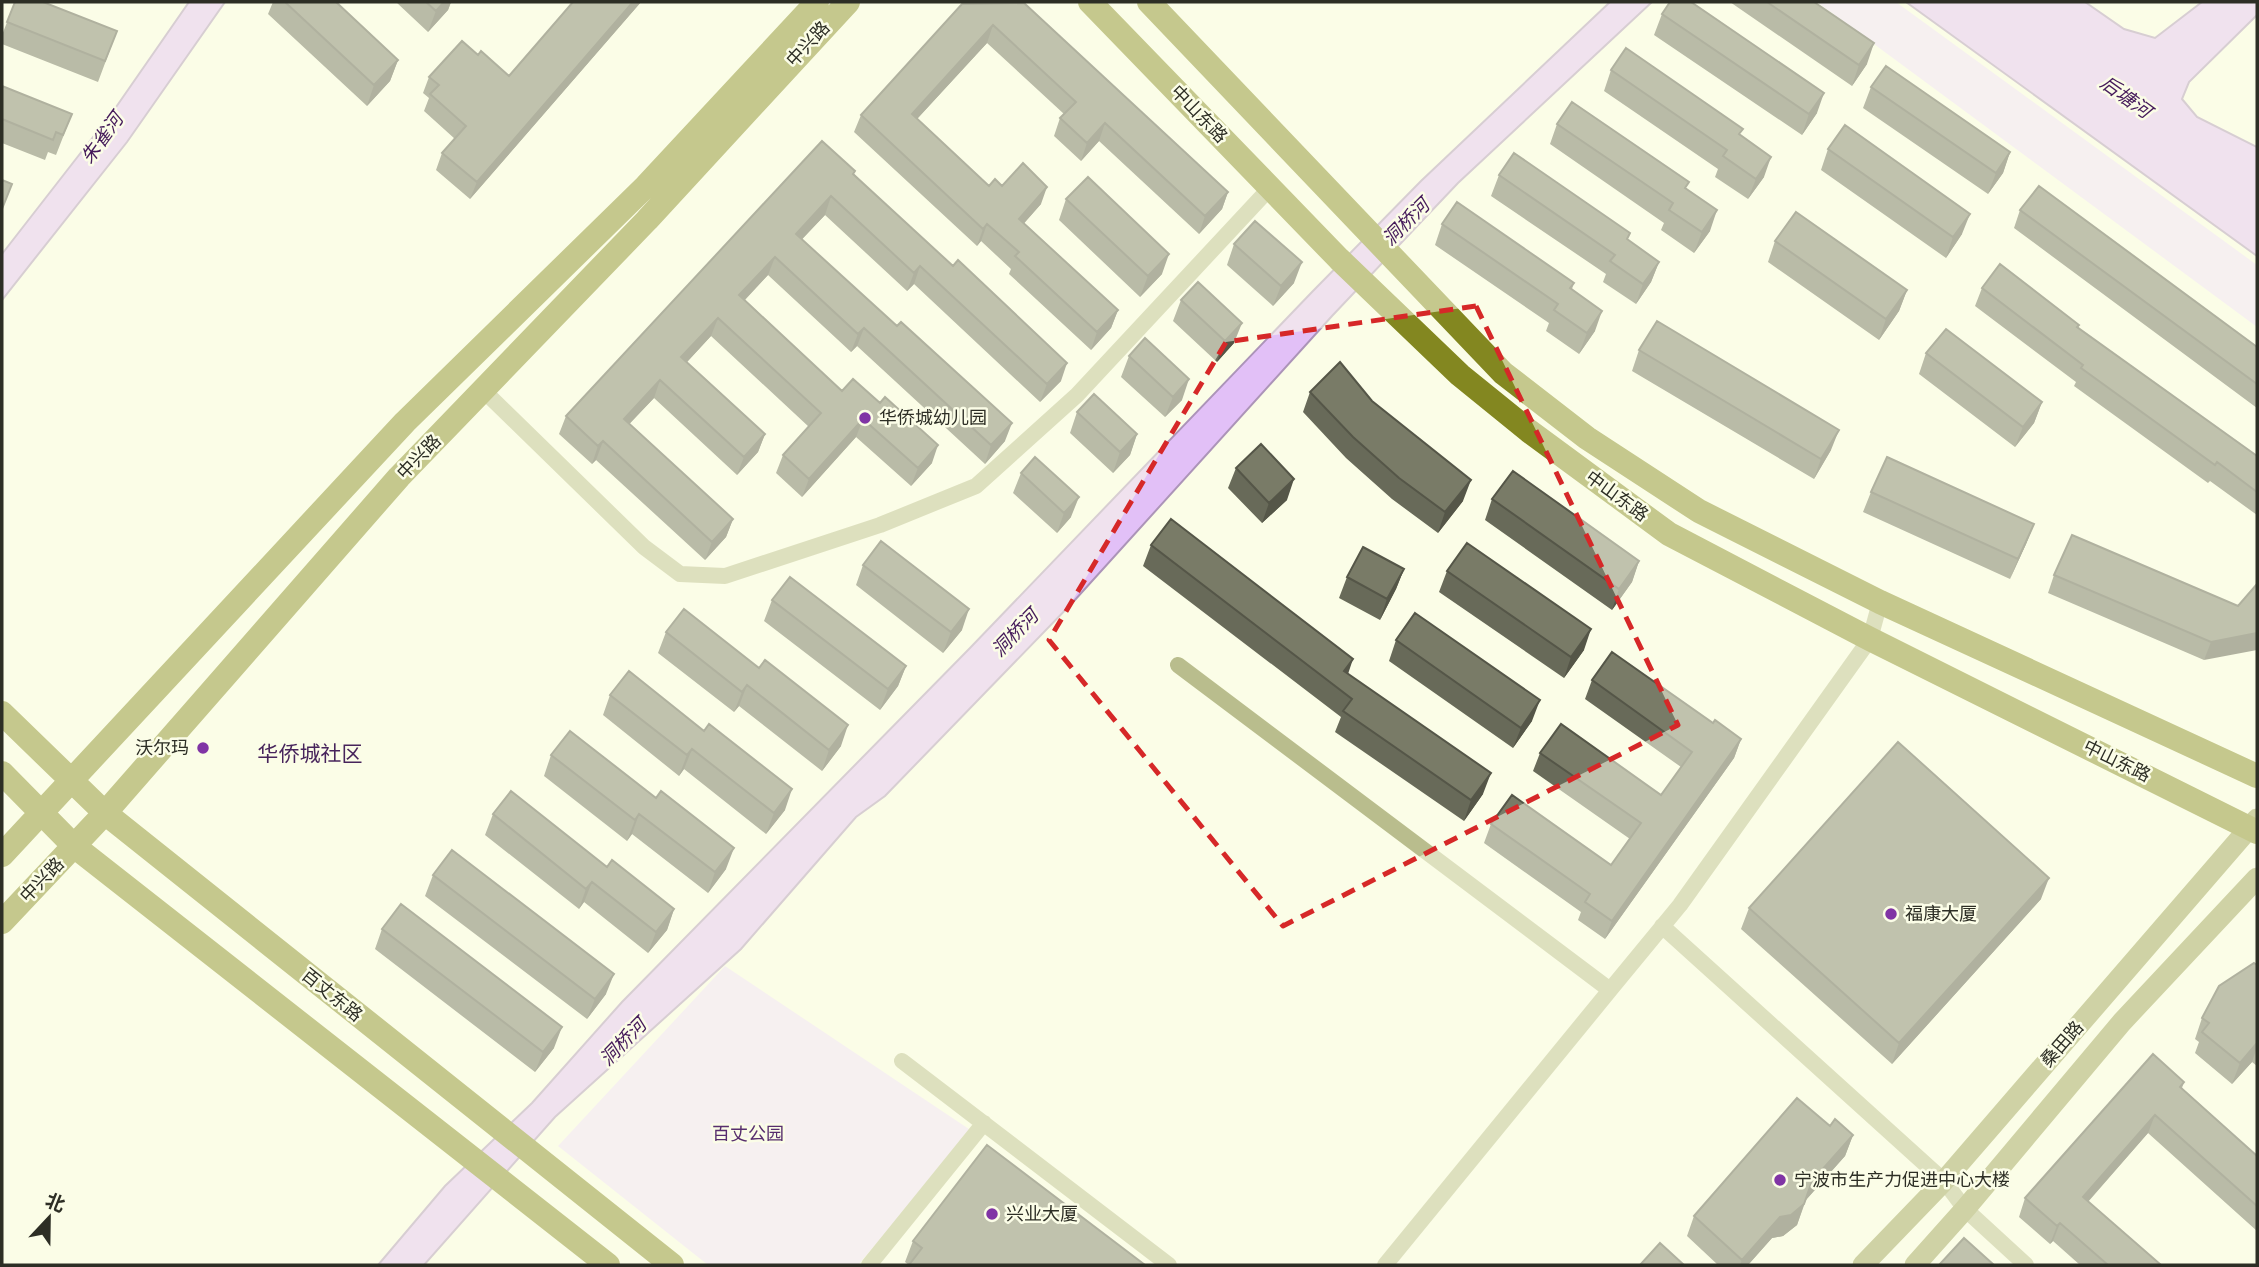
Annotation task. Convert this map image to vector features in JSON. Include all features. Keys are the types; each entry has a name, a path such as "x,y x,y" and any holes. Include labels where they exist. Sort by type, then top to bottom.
{"main road":[{"name":"中兴路","path":"2,855 405,422 646,186 817,2"},
{"name":"中兴路","path":"2,922 105,813 399,477 647,220 848,2"},
{"name":"中山东路","path":"1090,2 1339,259 1460,375 1519,423 1669,534 1870,639 2255,826"},
{"name":"中山东路","path":"1149,2 1503,373 1587,439 1699,511 1880,602 2257,776"},
{"name":"百丈东路","path":"2,713 105,813 580,1195 672,1265"},
{"path":"2,773 39,814 74,846 608,1265"},
{"name":"桑田路","path":"1863,1265 1944,1181 2255,826"},
{"name":"桑田路","path":"1914,1265 1965,1209 2122,1022 2257,878"}],"street":[{"path":"483,390 644,547 680,574 725,576 880,525 976,486 1077,395 1270,188"},
{"path":"1385,1265 1662,926 1870,639 1880,602"},
{"path":"1178,665 1610,990"},
{"path":"1662,926 1944,1181 1965,1209 2026,1265"},
{"path":"902,1062 1169,1265"},
{"path":"869,1265 984,1123"}],"highlighted area":[{"path":"1476,306 1678,725 1283,926 1049,640 1226,342"}],"green space":[{"path":"1817,2 1896,2 2257,265 2257,327"},
{"name":"百丈公园","path":"725,966 972,1131 858,1265 708,1265 558,1146"}],"water":[{"name":"朱雀河","path":"189,2 225,2 127,142 2,300 2,254 114,110"},
{"name":"洞桥河","path":"1610,2 1652,2 1458,183 1332,316 1074,601 885,796 856,817 741,949 555,1117 424,1265 378,1265 445,1186 532,1103 622,1002 970,648 1312,292 1421,181"},
{"name":"后塘河","path":"1906,2 2085,2 2124,29 2155,38 2202,2 2257,2 2257,15 2189,82 2182,99 2197,117 2257,147 2257,256"}],"building":[{"path":"15,2 43,2 117,31 105,61 7,22"},
{"path":"285,2 336,2 398,60 374,85"},
{"path":"426,2 444,2 436,11"},
{"path":"573,2 633,2 477,182 442,153 466,126 430,94 439,85 429,77 462,41 478,55 481,51 509,76"},
{"path":"1670,2 1691,2 1824,93 1809,114 1662,14"},
{"path":"1767,2 1814,2 1874,43 1859,65"},
{"path":"1024,3 1228,192 1205,216 1105,123 1087,143 1060,118 1076,102 993,25 912,114 989,186 995,179 1002,186 1023,163 1047,187 1019,219 1118,310 1097,332 1015,256 1019,252 987,224 983,229 861,115 962,4"},
{"path":"1626,48 1743,129 1739,134 1771,157 1756,179 1723,156 1727,150 1611,70"},
{"path":"1886,66 2010,152 1996,173 1871,87"},
{"path":"2,86 72,114 63,135 56,132 53,140 2,119"},
{"path":"1572,102 1689,182 1685,188 1717,210 1702,232 1669,210 1673,203 1557,124"},
{"path":"1845,125 1970,214 1953,237 1828,149"},
{"path":"822,141 855,171 853,174 953,266 958,260 1067,363 1047,384 920,266 914,273 831,196 796,234 897,326 901,322 1012,423 991,445 864,328 858,334 775,257 739,295 842,391 853,379 880,403 885,397 938,445 918,468 863,419 809,479 783,455 821,413 718,318 681,357 765,434 744,457 660,380 624,419 733,519 712,542 603,441 598,446 566,416"},
{"path":"1514,153 1630,233 1627,239 1659,262 1643,284 1610,261 1615,255 1499,175"},
{"path":"1088,177 1169,254 1148,276 1066,199"},
{"path":"2,180 12,184 2,209"},
{"path":"2039,186 2257,347 2257,384 2020,210"},
{"path":"1457,202 1574,283 1570,288 1602,311 1587,333 1554,310 1558,304 1442,224"},
{"path":"1796,212 1907,290 1886,319 1775,241"},
{"path":"1255,221 1302,262 1281,286 1234,244"},
{"path":"2000,264 2079,325 2077,327 2257,456 2257,492 2217,462 2215,465 2081,368 2083,365 1982,288"},
{"path":"1198,282 1242,323 1225,341 1181,300"},
{"path":"1657,321 1839,430 1821,459 1639,350"},
{"path":"1946,329 2042,402 2023,427 1926,353"},
{"path":"1145,338 1189,379 1173,397 1129,356"},
{"path":"1340,362 1372,401 1471,480 1445,512 1399,478 1353,437 1310,392"},
{"path":"1094,394 1137,434 1120,452 1077,412"},
{"path":"1261,444 1294,479 1269,503 1236,468"},
{"path":"1035,457 1079,497 1064,513 1021,473"},
{"path":"1887,457 2034,524 2018,559 1871,492"},
{"path":"1513,471 1639,561 1619,589 1492,499"},
{"path":"1171,519 1353,659 1344,671 1491,773 1471,800 1343,711 1352,699 1151,545"},
{"path":"2072,535 2238,606 2257,584 2257,633 2211,642 2054,575"},
{"path":"881,541 969,609 951,632 863,565"},
{"path":"1467,543 1591,629 1571,657 1447,571"},
{"path":"1363,547 1404,569 1387,599 1347,577"},
{"path":"790,577 906,666 888,689 772,600"},
{"path":"684,609 759,668 765,660 848,725 829,750 747,685 742,692 666,632"},
{"path":"1415,613 1540,700 1521,728 1396,640"},
{"path":"1612,652 1713,723 1715,720 1741,739 1612,921 1585,902 1590,894 1491,824 1512,795 1611,865 1641,823 1540,753 1561,724 1661,795 1692,752 1592,680"},
{"path":"629,671 704,731 709,724 792,789 774,813 692,749 687,755 610,695"},
{"path":"570,731 656,798 661,791 734,848 715,872 639,814 635,820 551,755"},
{"name":"福康大厦","path":"1898,742 2049,878 1899,1043 1749,908"},
{"path":"511,791 607,867 612,860 674,909 656,932 592,882 586,889 493,814"},
{"path":"452,850 614,974 595,999 433,875"},
{"path":"401,904 562,1027 543,1052 382,929"},
{"path":"2254,963 2257,965 2257,1043 2240,1063 2202,1032 2209,1023 2202,1018 2219,986"},
{"path":"2153,1054 2184,1082 2180,1087 2257,1156 2257,1206 2155,1115 2083,1197 2161,1265 2108,1265 2060,1223 2057,1226 2025,1198"},
{"name":"宁波市生产力促进中心大楼","path":"1797,1098 1830,1126 1835,1119 1853,1135 1812,1181 1804,1204 1791,1215 1780,1217 1742,1260 1694,1216"},
{"name":"兴业大厦","path":"987,1145 1145,1265 909,1265 922,1248 913,1241"},
{"path":"1964,1238 1994,1265 1939,1265"},
{"path":"1660,1243 1684,1265 1640,1265"}],"place":[{"name":"华侨城幼儿园","path":"865,418"},
{"name":"沃尔玛","path":"203,748"},
{"name":"福康大厦","path":"1891,914"},
{"name":"宁波市生产力促进中心大楼","path":"1780,1180"},
{"name":"兴业大厦","path":"992,1214"}],"district":[{"name":"华侨城社区","path":"310,753"}]}
